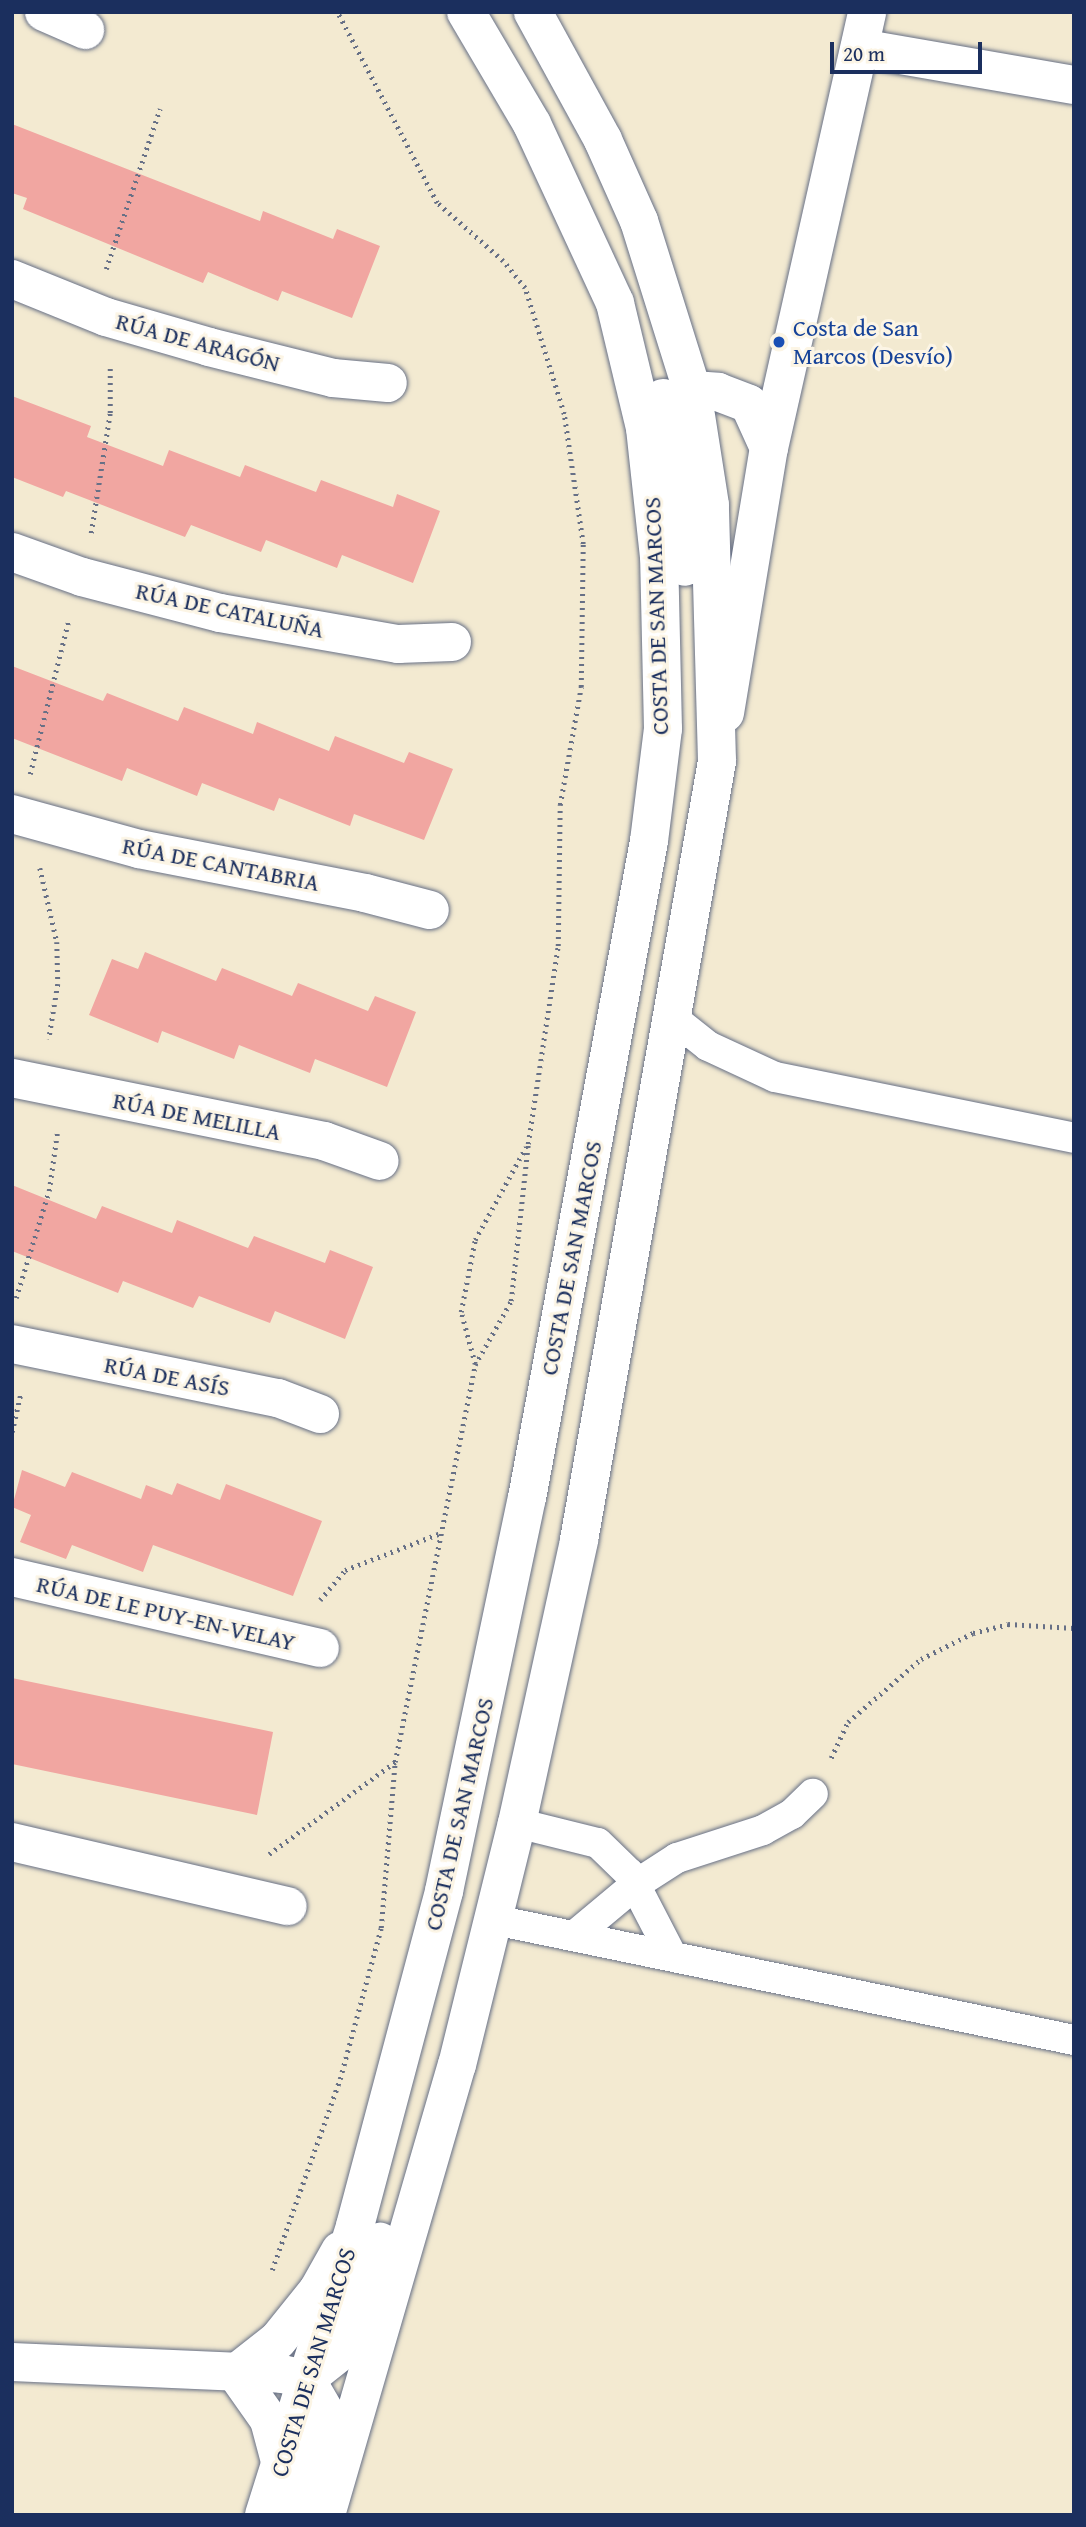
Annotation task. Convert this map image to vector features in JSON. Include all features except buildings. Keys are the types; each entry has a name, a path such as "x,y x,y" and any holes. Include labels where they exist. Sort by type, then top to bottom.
{"main road":[{"path":"44,12 85,30"},
{"name":"COSTA DE SAN MARCOS","path":"264,2515 355,2226 444,1891 524,1511 649,841 663,729 659,557 645,428 615,303 532,124 466,12"},
{"path":"533,12 603,140 639,220 692,390 710,505 717,761"},
{"path":"326,2515 457,2065 495,1920 579,1540 674,1019 769,448 864,30 1074,85"},
{"name":"RÚA DE ARAGÓN","path":"12,279 106,317 333,378 388,383"},
{"path":"615,303 646,335 670,426 679,475 689,626 663,729"},
{"path":"749,404 792,347"},
{"path":"670,426 692,390"},
{"path":"692,390 718,392 749,404 769,448"},
{"path":"710,505 741,492 769,448"},
{"path":"679,475 710,505"},
{"name":"RÚA DE CATALUÑA","path":"12,552 82,577 234,616 398,644 452,642"},
{"name":"RÚA DE CANTABRIA","path":"21,817 139,849 365,893 430,911"},
{"name":"RÚA DE MELILLA","path":"12,1078 324,1141 380,1161"},
{"name":"RÚA DE ASÍS","path":"12,1344 278,1398 320,1414"},
{"name":"RÚA DE LE PUY-EN-VELAY","path":"12,1577 302,1644"},
{"path":"12,1842 288,1906"},
{"path":"12,2362 306,2379 349,2345 396,2189 457,2065"},
{"path":"236,2373 278,2340 318,2290 355,2226"},
{"path":"236,2373 269,2420 281,2465"},
{"path":"299,2515 328,2417 306,2379"}],"lane":[{"path":"674,1019 708,1045 775,1077 1074,1138"},
{"path":"574,1936 635,1885 677,1858 763,1830 792,1814 813,1794"},
{"path":"517,1823 598,1843 635,1885 672,1956"},
{"path":"495,1920 1074,2040"}],"path":[{"path":"269,2276 340,2079 382,1928 395,1762 475,1365 511,1301 528,1143 558,946 560,805 581,687 583,544 564,414 524,288 503,261 437,203 337,12"},
{"path":"12,1309 50,1191 58,1128 48,1043 58,984 57,942 21,817 44,705 82,577 110,413 103,282 111,245 160,109"},
{"path":"475,1365 461,1312 475,1240 528,1143"},
{"path":"302,1644 345,1570 441,1532"},
{"path":"813,1794 848,1722 921,1659 973,1633 1008,1624 1074,1628"},
{"path":"234,1894 265,1858 395,1762"}],"place":[{"name":"Costa de San Marcos (Desvío)","path":"779,342"}]}
